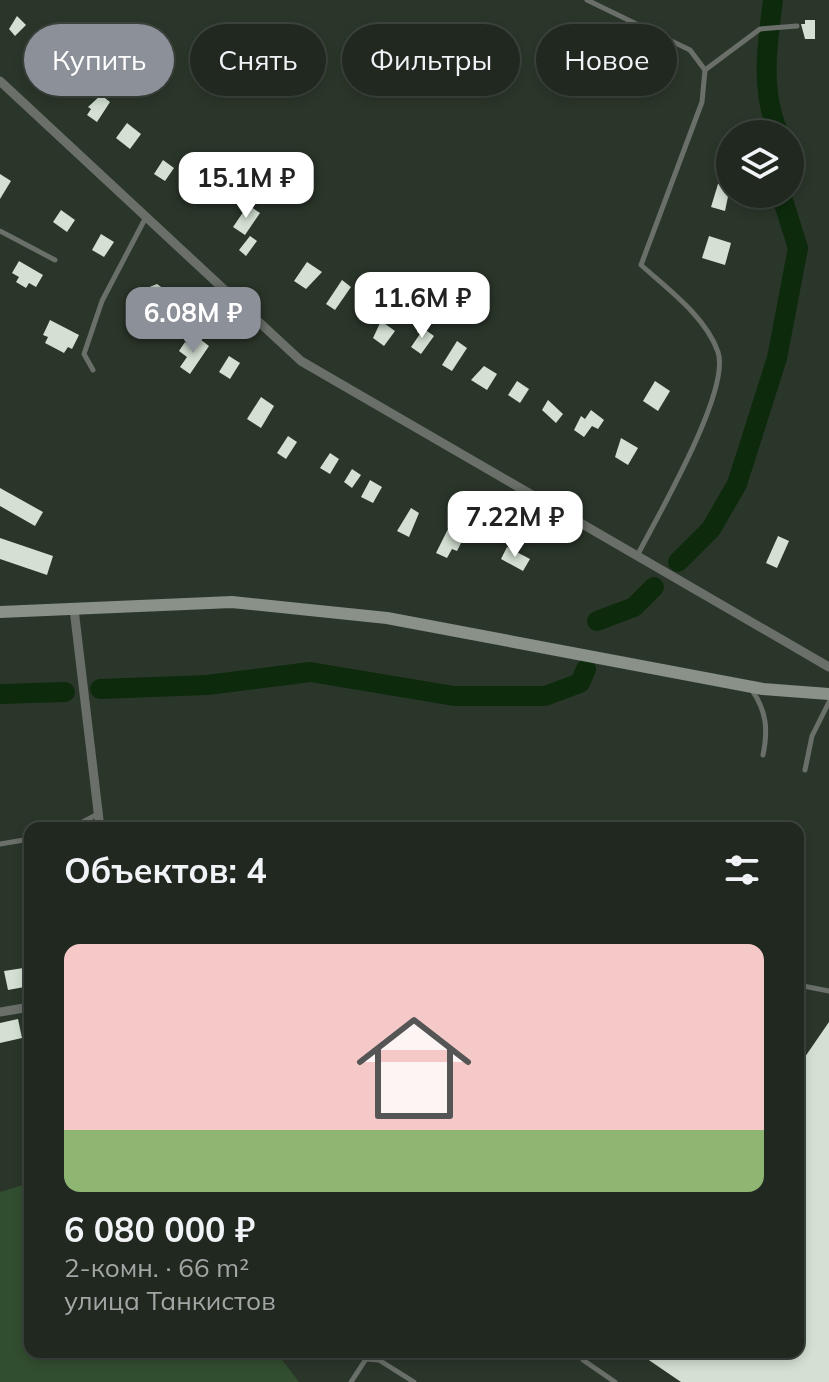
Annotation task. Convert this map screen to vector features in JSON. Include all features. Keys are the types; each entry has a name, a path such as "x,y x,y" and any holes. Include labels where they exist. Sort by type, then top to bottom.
{"main road":[{"path":"0,612 232,602 387,618 749,686 829,694"}],"street":[{"path":"0,81 301,361 829,667"},
{"path":"74,609 98,822"},
{"path":"0,1012 24,1008"}],"lane":[{"path":"587,0 690,50 705,70 702,102 641,265 687,307 707,332 719,354 718,382 702,427 637,557"},
{"path":"705,70 760,29 797,26"},
{"path":"93,370 84,354 102,301 146,216"},
{"path":"0,231 55,260"},
{"path":"749,686 766,722 763,755"},
{"path":"805,770 812,736 829,702"},
{"path":"83,822 96,815"},
{"path":"0,844 24,840"},
{"path":"804,986 829,991"},
{"path":"584,1358 583,1360 615,1382"},
{"path":"351,1382 366,1359 379,1360 414,1382"}],"green space":[{"path":"24,1185 24,1358 281,1358 299,1382 0,1382 0,1192"}],"building":[{"path":"17,16 25,24 15,36 9,29"},
{"path":"805,20 815,20 815,39 805,39 801,24 805,24"},
{"path":"100,96 110,102 97,122 87,115 91,109 88,107"},
{"path":"127,123 141,134 130,149 116,138"},
{"path":"204,156 214,163 204,176 195,169"},
{"path":"163,160 174,168 165,181 154,174"},
{"path":"0,174 11,181 0,199"},
{"path":"716,191 716,208 726,208 725,211 711,207"},
{"path":"248,205 260,213 245,235 233,227"},
{"path":"61,210 75,220 67,232 53,222"},
{"path":"101,234 114,242 104,257 92,250"},
{"path":"250,236 257,241 246,256 239,250"},
{"path":"709,236 731,243 725,265 702,258"},
{"path":"19,261 43,275 36,287 29,283 26,288 16,282 19,277 12,273"},
{"path":"307,262 322,272 306,289 294,281"},
{"path":"342,280 351,287 335,310 326,304"},
{"path":"157,284 164,289 152,312 144,307 149,301 142,296 147,288"},
{"path":"183,305 194,314 184,328 172,319"},
{"path":"50,320 79,335 72,349 68,347 64,353 45,343 48,337 43,335"},
{"path":"381,321 395,331 384,346 373,338"},
{"path":"420,326 434,336 421,354 411,347 420,334 417,332"},
{"path":"200,339 209,346 190,374 180,367 187,357 179,351 185,342 193,348"},
{"path":"457,341 467,348 452,371 442,365"},
{"path":"229,356 240,363 230,379 219,372"},
{"path":"484,366 497,374 487,390 471,380"},
{"path":"517,381 529,389 520,403 508,395"},
{"path":"655,381 670,391 658,411 643,401"},
{"path":"261,397 274,406 261,428 247,419"},
{"path":"548,400 563,414 556,423 542,410"},
{"path":"591,410 604,420 598,429 592,426 584,437 574,430 581,416 585,419"},
{"path":"288,436 297,442 286,459 277,453"},
{"path":"621,438 638,448 628,465 615,457"},
{"path":"330,453 339,459 330,474 320,468"},
{"path":"352,469 361,475 352,488 344,482"},
{"path":"370,480 382,487 373,503 361,497"},
{"path":"0,488 43,512 35,526 0,506"},
{"path":"411,508 419,513 409,537 397,531"},
{"path":"451,523 462,529 458,537 463,539 457,551 452,549 447,558 436,553"},
{"path":"778,536 789,541 777,568 766,563"},
{"path":"0,538 53,556 47,575 0,559"},
{"path":"507,547 530,559 523,571 501,559"},
{"path":"24,968 24,987 8,990 4,971"},
{"path":"18,1019 22,1038 0,1043 0,1023"},
{"path":"829,1022 829,1382 681,1382 646,1358 804,1358 804,1058"}],"waterway":[{"path":"773,0 767,85 774,120"},
{"path":"678,562 711,529 737,484 777,358 798,248 785,208"},
{"path":"597,621 634,607 654,587"},
{"path":"100,689 207,685 310,672 454,696 545,696 580,683 586,669"},
{"path":"0,694 65,692"}]}
